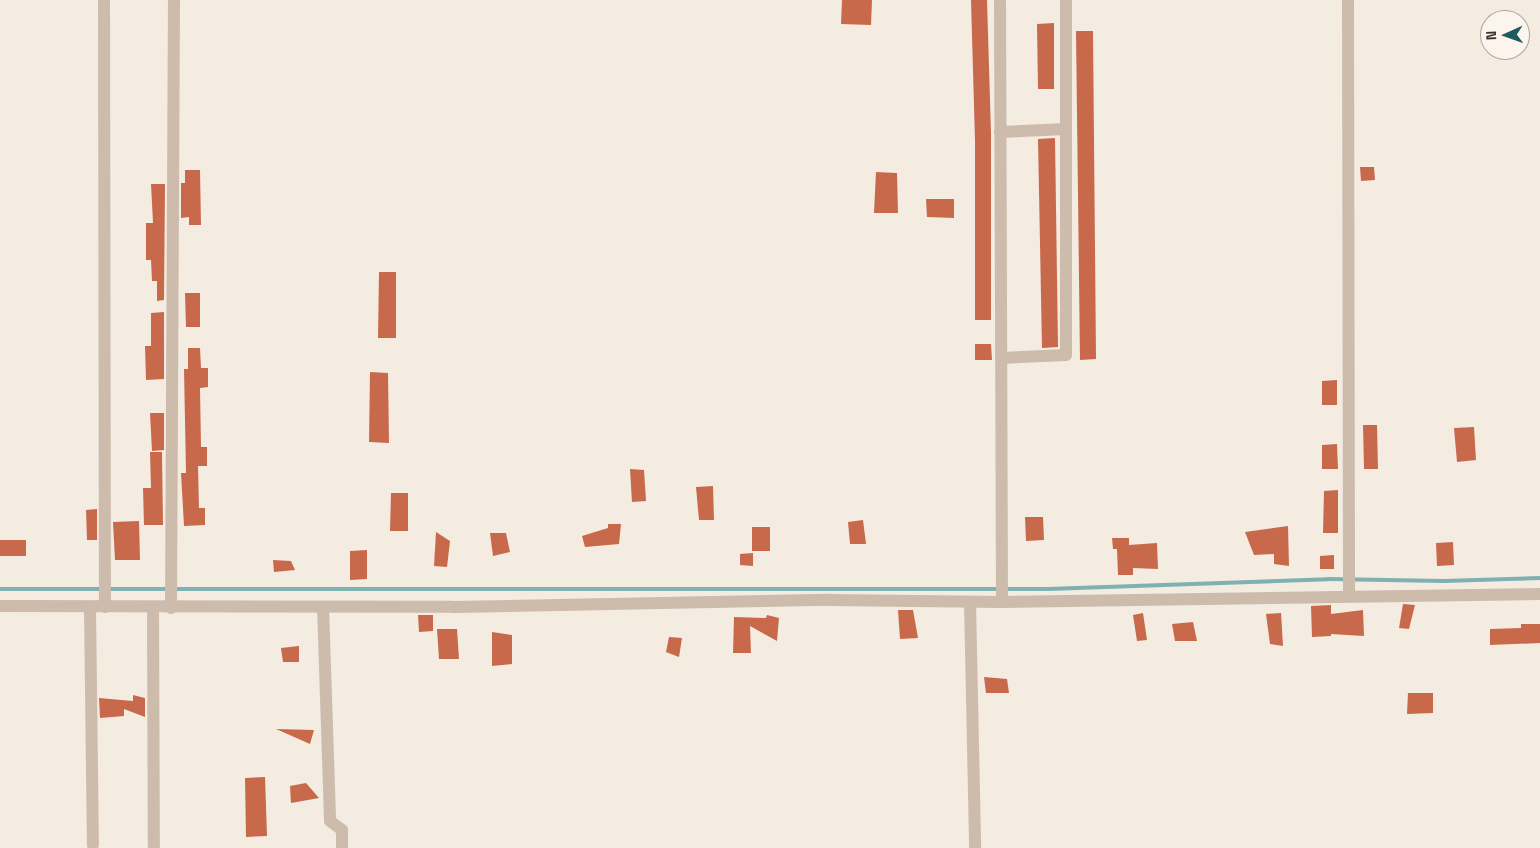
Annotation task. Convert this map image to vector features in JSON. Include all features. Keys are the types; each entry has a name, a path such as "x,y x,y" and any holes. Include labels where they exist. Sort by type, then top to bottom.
{"street":[{"path":"104,0 105,602"},
{"path":"171,605 174,0"},
{"path":"1000,0 1002,600"},
{"path":"1001,358 1066,355 1066,0"},
{"path":"1348,0 1349,593"},
{"path":"1000,132 1065,129"},
{"path":"0,606 90,607 105,602 153,608 171,605 323,607 829,600 970,602 1349,593 1540,594"},
{"path":"970,602 975,848"},
{"path":"90,607 93,845"},
{"path":"323,607 330,821 342,830 342,848"},
{"path":"153,608 154,848"}],"building":[{"path":"842,0 872,0 871,25 841,24"},
{"path":"971,0 987,0 991,133 991,320 975,320 975,141"},
{"path":"1054,23 1054,89 1038,89 1037,24"},
{"path":"1076,31 1093,31 1096,359 1080,360"},
{"path":"1055,138 1058,347 1042,348 1038,139"},
{"path":"1360,167 1374,167 1375,180 1361,181"},
{"path":"185,170 200,170 201,225 189,225 189,217 181,218 181,183 185,183"},
{"path":"876,172 897,173 898,213 874,213"},
{"path":"151,184 165,184 164,300 157,301 157,281 152,281 151,260 146,260 146,223 153,223"},
{"path":"926,199 954,199 954,218 927,217"},
{"path":"379,272 396,272 396,338 378,338"},
{"path":"185,293 200,293 200,327 186,327"},
{"path":"164,312 164,379 146,380 145,346 151,346 151,313"},
{"path":"975,344 991,344 992,360 975,360"},
{"path":"188,348 200,348 201,368 208,368 208,387 200,388 201,447 207,447 207,466 198,466 199,508 205,508 205,525 184,526 181,473 186,473 184,369 188,369"},
{"path":"370,372 388,373 389,443 369,442"},
{"path":"1337,380 1337,405 1322,405 1322,381"},
{"path":"150,413 164,413 164,450 152,451"},
{"path":"1363,425 1377,425 1378,469 1364,469"},
{"path":"1474,427 1476,460 1457,462 1454,428"},
{"path":"1337,444 1338,469 1322,469 1322,445"},
{"path":"150,452 162,452 163,525 144,525 143,488 151,488"},
{"path":"630,469 644,470 646,501 632,502"},
{"path":"713,486 714,520 699,520 696,487"},
{"path":"1338,490 1338,533 1323,533 1324,491"},
{"path":"391,493 408,493 408,531 390,531"},
{"path":"97,509 97,540 87,540 86,510"},
{"path":"1025,517 1043,517 1044,540 1026,541"},
{"path":"863,520 866,544 850,544 848,522"},
{"path":"139,521 140,560 115,560 113,522"},
{"path":"608,524 621,524 619,544 585,547 582,536 608,528"},
{"path":"1288,526 1289,566 1274,564 1274,554 1254,555 1245,532"},
{"path":"752,527 770,527 770,551 752,551"},
{"path":"436,532 450,541 447,567 434,566"},
{"path":"490,533 506,533 510,552 493,556"},
{"path":"1112,538 1129,538 1129,545 1157,543 1158,569 1133,568 1133,575 1118,575 1117,549 1113,549"},
{"path":"0,540 26,540 26,556 0,556"},
{"path":"1453,542 1454,565 1437,566 1436,543"},
{"path":"367,550 367,579 350,580 350,551"},
{"path":"753,553 753,566 740,565 740,554"},
{"path":"1334,555 1334,569 1320,569 1320,556"},
{"path":"273,560 291,561 295,570 274,572"},
{"path":"1403,604 1415,605 1409,629 1399,628"},
{"path":"1331,605 1331,614 1363,610 1364,636 1331,634 1331,636 1312,637 1311,606"},
{"path":"898,610 913,610 918,638 900,639"},
{"path":"1143,613 1147,640 1137,641 1133,615"},
{"path":"1281,613 1283,646 1270,644 1266,614"},
{"path":"418,615 433,615 433,631 419,632"},
{"path":"767,615 779,618 777,641 750,626 751,653 733,653 734,617 766,618"},
{"path":"1193,622 1197,641 1175,641 1172,624"},
{"path":"1521,624 1540,624 1540,643 1490,645 1490,629 1521,628"},
{"path":"437,629 457,629 459,659 439,659"},
{"path":"492,632 512,635 512,664 492,666"},
{"path":"669,637 682,638 679,657 666,652"},
{"path":"299,646 299,662 283,662 281,648"},
{"path":"984,677 1007,679 1009,693 986,693"},
{"path":"1408,693 1433,693 1433,713 1407,714"},
{"path":"133,695 145,698 145,717 124,709 124,716 100,718 99,698 133,701"},
{"path":"276,729 314,730 310,744"},
{"path":"265,777 267,836 246,837 245,778"},
{"path":"306,783 319,798 291,803 290,786"}],"waterway":[{"path":"0,589 1048,589 1328,579 1444,581 1540,578"}]}
